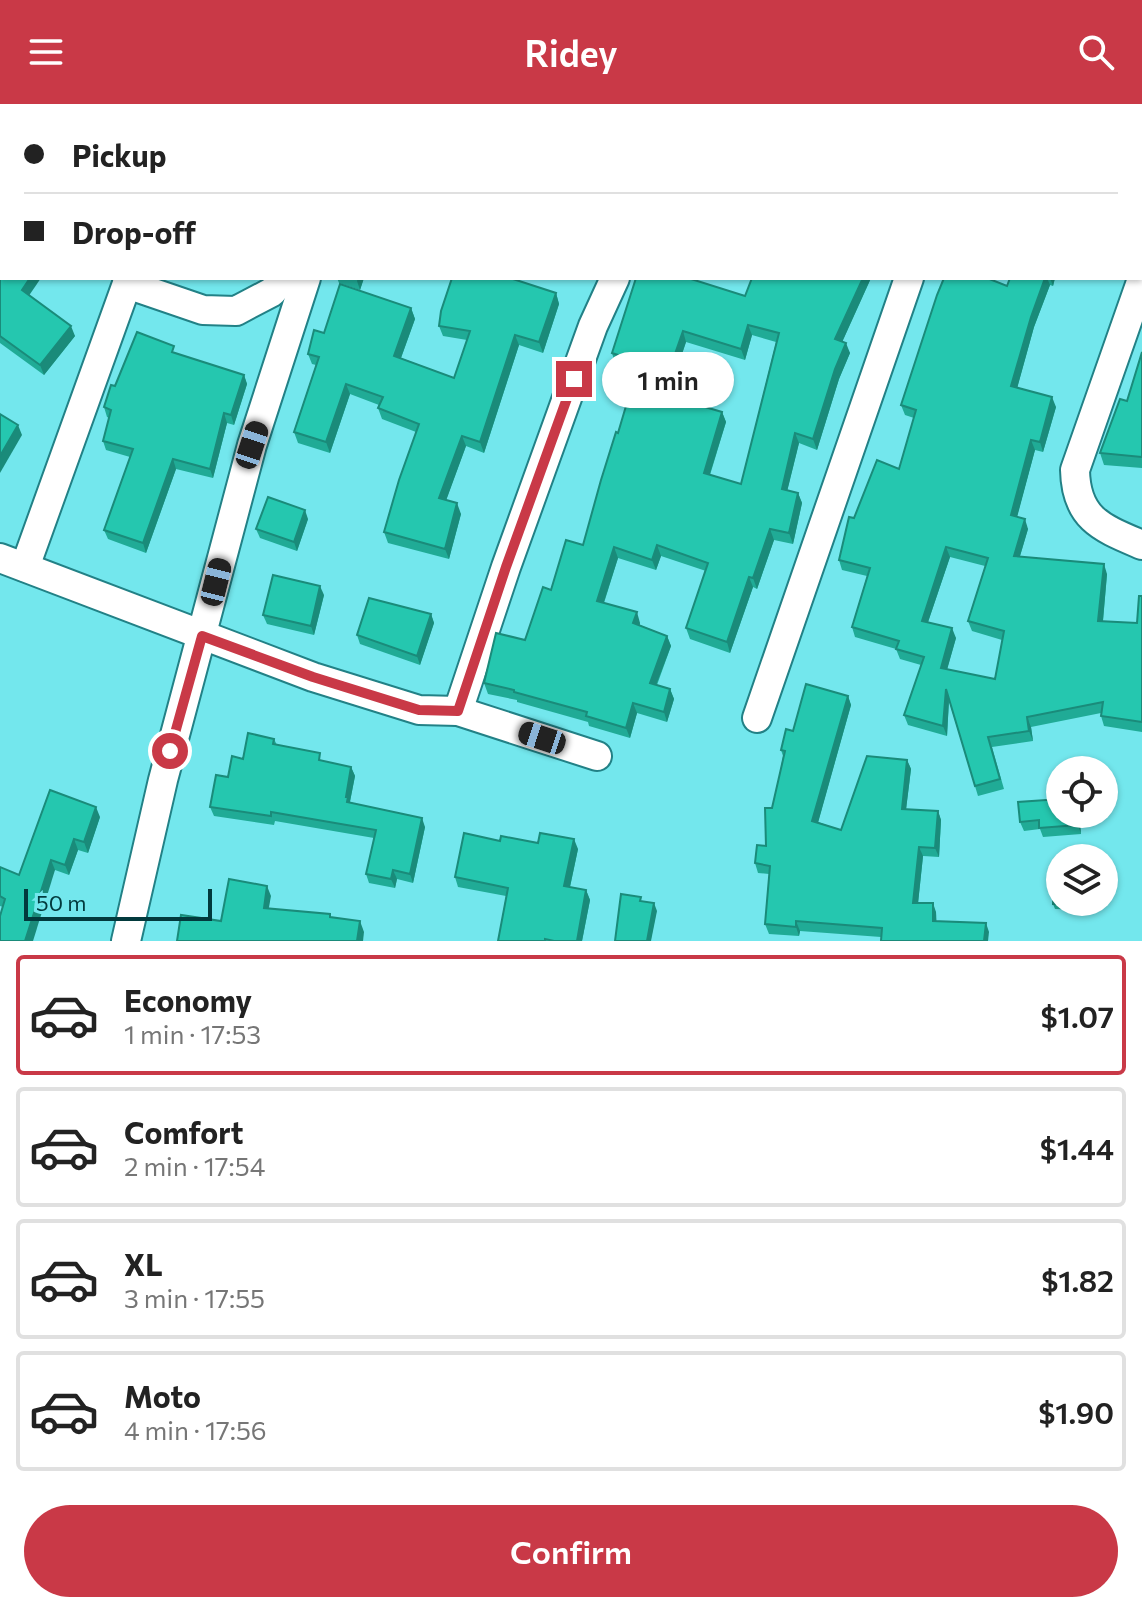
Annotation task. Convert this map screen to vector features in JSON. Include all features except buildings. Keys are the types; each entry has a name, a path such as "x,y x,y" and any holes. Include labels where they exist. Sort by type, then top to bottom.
{"street":[{"path":"282,280 272,292 236,311 203,310 128,281 12,563 313,677 419,710 458,711 597,756"},
{"path":"126,941 163,780 252,445 305,280"},
{"path":"458,711 593,326 614,280"},
{"path":"757,718 908,280"},
{"path":"1142,280 1075,470 1076,484 1086,513 1103,529 1142,545"}],"route":[{"path":"170,751 202,636 313,677 419,710 458,711 574,379"}]}
